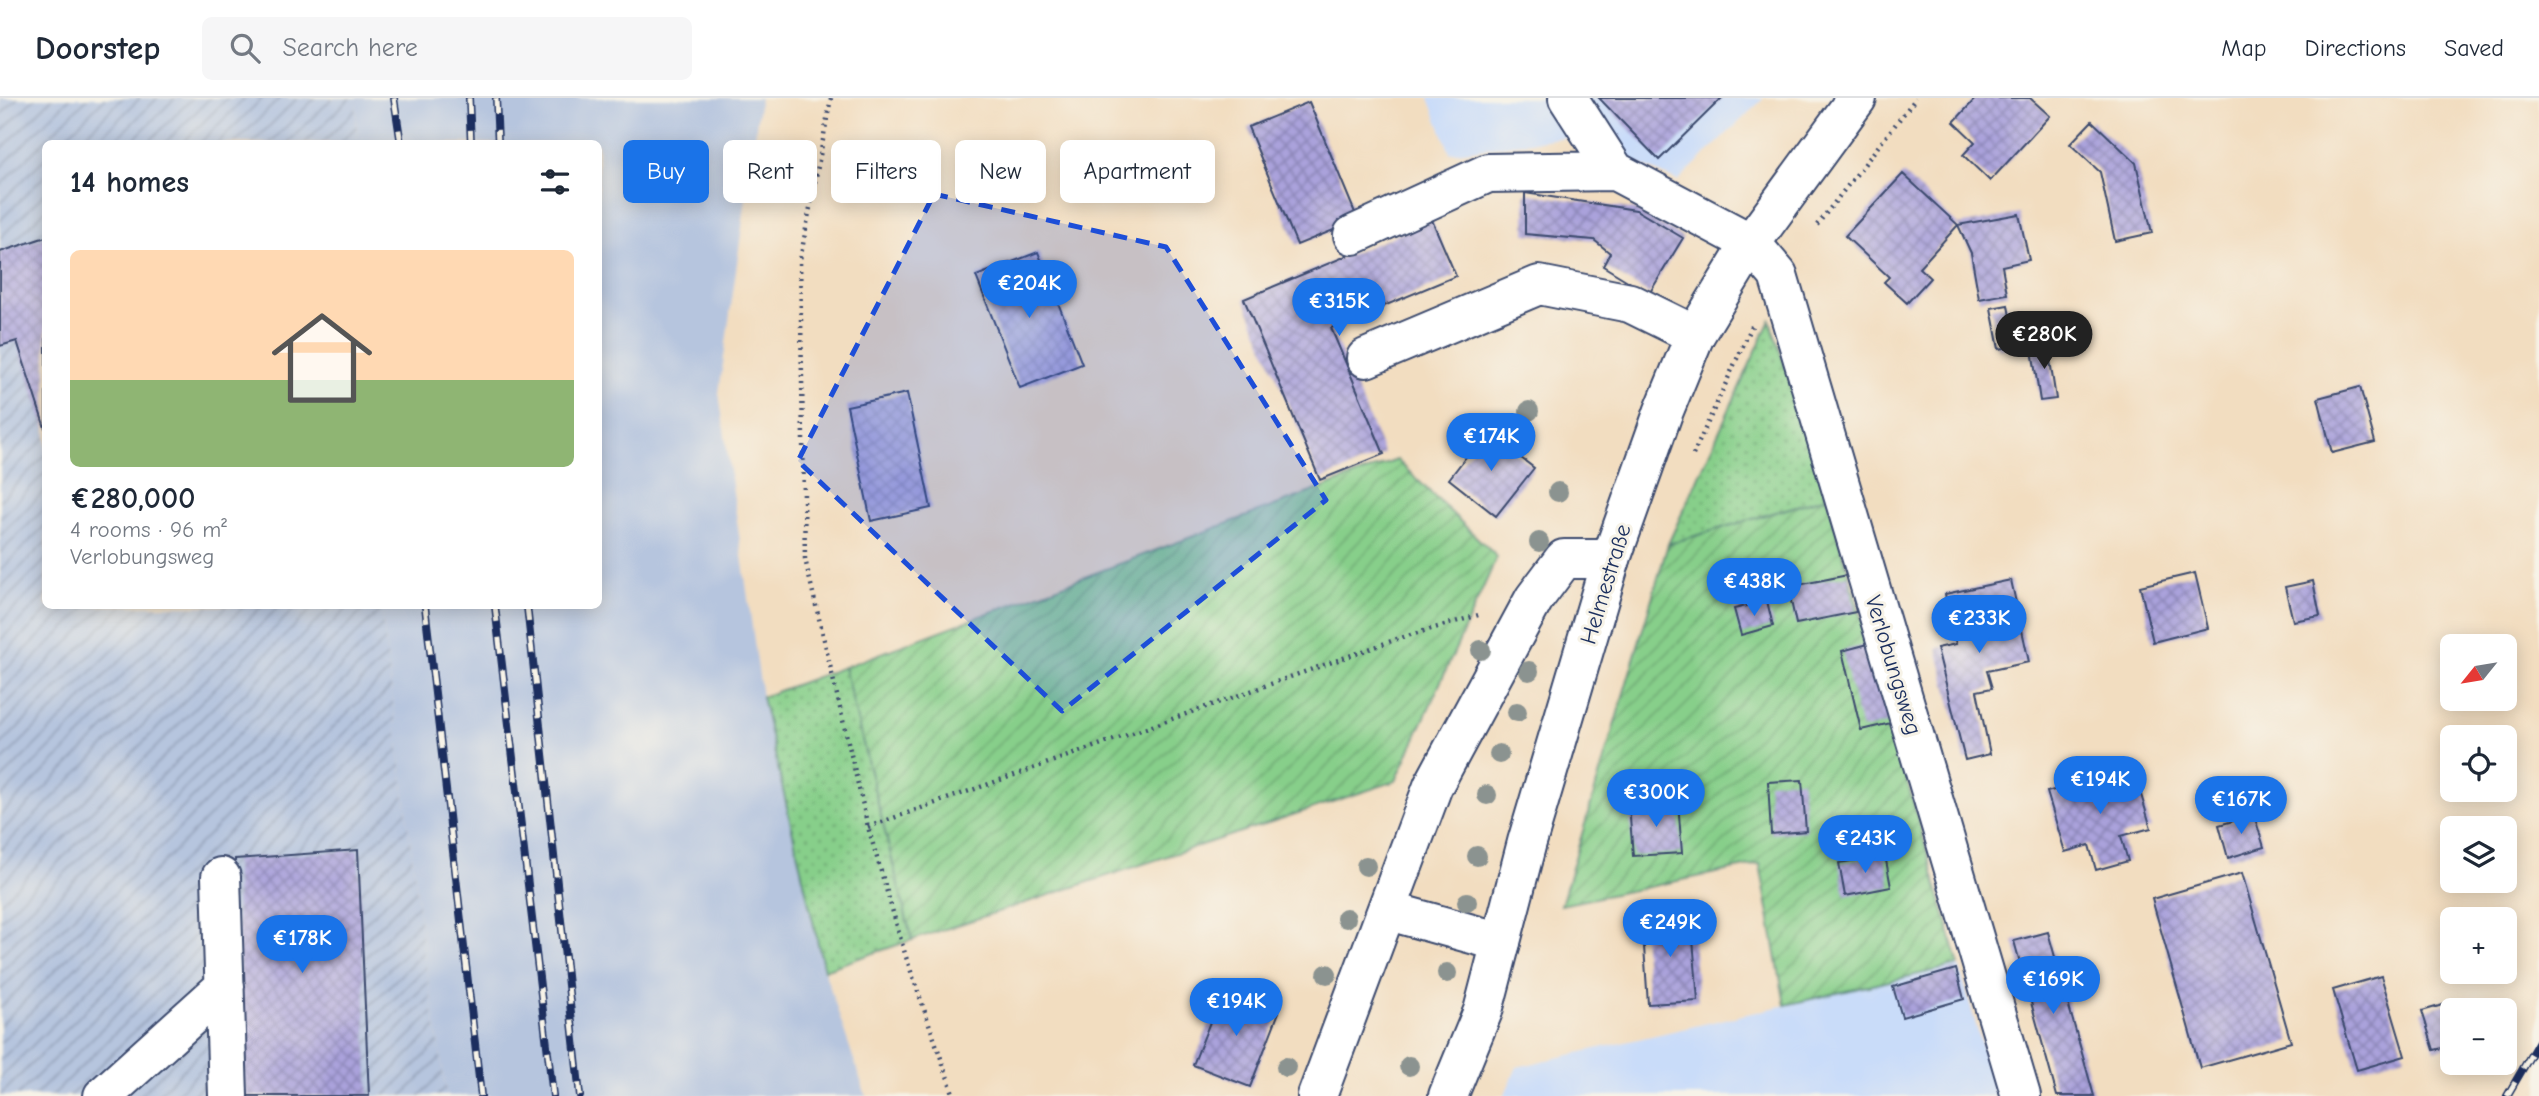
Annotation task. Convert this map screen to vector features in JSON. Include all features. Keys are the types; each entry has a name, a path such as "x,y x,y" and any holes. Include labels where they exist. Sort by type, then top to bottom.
{"main road":[{"path":"1568,98 1615,171"},
{"name":"Helmestraße","path":"1448,1096 1483,1011 1611,559 1663,413 1695,335 1751,243 1857,98"},
{"path":"1353,235 1488,173 1615,171 1751,243"},
{"name":"Verlobungsweg","path":"1751,243 1778,275 2021,1096"},
{"path":"1366,358 1539,285 1630,303 1695,335"},
{"path":"1317,1096 1433,786 1534,599 1563,559 1611,559"},
{"path":"221,877 228,1096"},
{"path":"1388,911 1501,942"},
{"path":"103,1096 225,986"}],"path":[{"path":"831,98 800,260 806,559 868,827 906,957 954,1096"},
{"path":"1689,463 1733,363 1778,275 1916,98"},
{"path":"868,827 1384,643 1534,599"}],"highlighted area":[{"path":"934,194 1166,247 1326,500 1062,711 798,461"}],"shaded area":[{"path":"0,98 356,98 357,140 42,140 42,609 381,609 425,959 447,1096 0,1096"},
{"path":"356,98 760,98 754,140 723,140 723,203 745,203 719,393 762,697 824,970 866,1096 447,1096 425,959 381,609 602,609 602,140 357,140"},
{"path":"1429,98 1764,98 1678,181 1574,136 1450,153"},
{"path":"1959,965 1996,1096 1504,1096 1517,1067"}],"green space":[{"path":"1770,320 1827,497 1668,544"},
{"path":"1397,460 1497,557 1396,781 912,940 844,667"},
{"path":"1827,497 1959,965 1785,1005 1760,864 1561,905 1668,544"},
{"path":"844,667 912,940 824,970 762,697"}],"building":[{"path":"1599,98 1722,98 1659,160"},
{"path":"1976,98 2030,98 2050,116 1990,181 1963,155 1975,142 1954,122"},
{"path":"1309,102 1358,220 1297,245 1248,127"},
{"path":"2092,121 2136,163 2152,233 2115,241 2100,172 2070,144"},
{"path":"1903,174 1958,225 1919,268 1930,278 1907,303 1884,282 1889,277 1845,236"},
{"path":"1525,193 1636,210 1683,238 1649,294 1603,266 1610,253 1594,240 1525,234"},
{"path":"2019,214 2029,260 2002,266 2007,294 1979,299 1971,253 1958,225"},
{"path":"1432,220 1456,276 1331,328 1384,454 1320,480 1244,299"},
{"path":"42,238 42,419 17,341 0,346 0,252"},
{"path":"1038,252 1082,364 1020,388 976,276"},
{"path":"2008,305 2015,346 1999,349 1991,308"},
{"path":"2047,341 2056,399 2040,401 2031,343"},
{"path":"2360,387 2375,442 2332,453 2318,398"},
{"path":"907,393 931,508 871,521 847,406"},
{"path":"1486,431 1534,468 1496,516 1449,479"},
{"path":"2195,573 2208,628 2153,642 2140,586"},
{"path":"1848,575 1856,612 1796,624 1788,587"},
{"path":"2011,580 2029,662 1987,671 1992,688 1977,691 1990,754 1965,760 1937,648 1956,644 1945,594"},
{"path":"2313,581 2320,616 2293,621 2285,587"},
{"path":"1767,601 1773,626 1741,635 1734,609"},
{"path":"1872,643 1891,723 1861,730 1842,651"},
{"path":"2133,768 2151,828 2121,836 2128,861 2096,870 2089,845 2065,852 2047,792"},
{"path":"1802,780 1806,831 1771,834 1768,782"},
{"path":"1678,802 1682,853 1633,856 1629,805"},
{"path":"2254,815 2264,847 2228,858 2219,825"},
{"path":"358,850 369,1096 245,1096 235,859"},
{"path":"1885,855 1891,887 1845,896 1839,863"},
{"path":"2242,873 2291,1042 2200,1068 2152,899"},
{"path":"1691,914 1698,1001 1648,1004 1642,918"},
{"path":"2048,932 2094,1096 2057,1096 2014,941"},
{"path":"1956,969 1964,999 1902,1017 1893,987"},
{"path":"2381,976 2405,1056 2357,1070 2333,990"},
{"path":"1223,989 1279,1012 1250,1087 1193,1065"},
{"path":"2440,1006 2440,1049 2434,1050 2422,1011"}],"railway":[{"path":"394,98 400,140"},
{"path":"469,98 471,140"},
{"path":"496,98 498,140"},
{"path":"425,609 481,1096"},
{"path":"495,609 553,1096"},
{"path":"527,609 580,1096"},
{"path":"2507,1096 2539,1041"}]}
